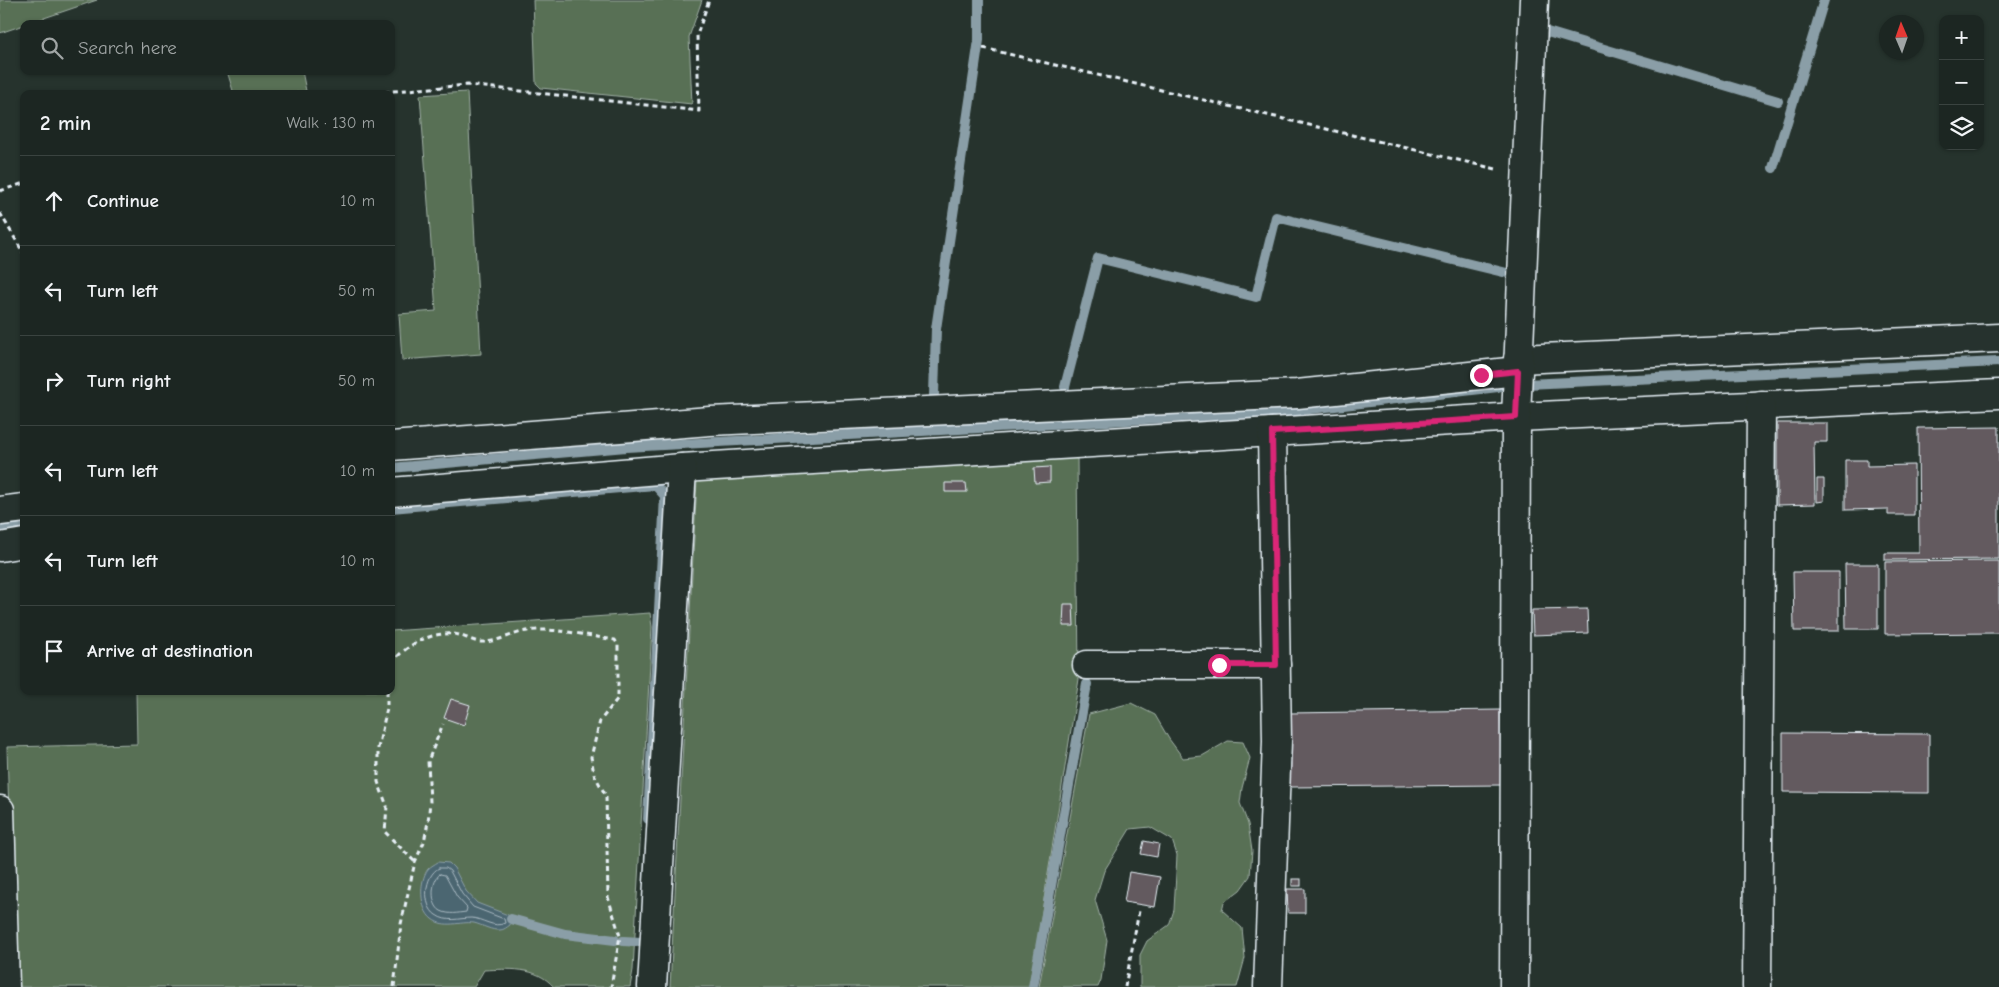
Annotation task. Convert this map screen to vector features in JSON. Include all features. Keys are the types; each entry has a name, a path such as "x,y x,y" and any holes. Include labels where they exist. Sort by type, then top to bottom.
{"street":[{"path":"1514,987 1516,417 1534,0"},
{"path":"395,446 710,421 1297,394 1518,365 1999,338"},
{"path":"395,492 682,468 1516,417 1999,394"},
{"path":"1757,987 1761,406"},
{"path":"1268,987 1277,741 1272,432"},
{"path":"652,987 682,468"},
{"path":"0,511 20,508"},
{"path":"0,546 20,544"},
{"path":"1087,666 1276,665"},
{"path":"0,810 3,980"}],"path":[{"path":"395,91 468,86 699,111 697,35 709,0"},
{"path":"983,48 1526,177"},
{"path":"0,191 20,184"},
{"path":"0,213 20,247"},
{"path":"395,659 412,644 440,634 455,634 480,642 490,641 522,631 536,630 615,640 618,645 618,698 600,721 591,757 594,774 606,796 608,897 620,936 611,987"},
{"path":"387,695 387,708 378,748 378,782 387,806 384,832 415,862"},
{"path":"394,987 401,924 415,862 424,842 428,822 430,802 428,761 443,724"},
{"path":"1125,987 1139,911"}],"green space":[{"path":"0,0 97,0 38,20 20,20 20,26 0,33"},
{"path":"533,0 702,0 689,37 692,104 541,88 536,83"},
{"path":"228,75 303,75 306,90 233,90"},
{"path":"467,92 481,354 402,360 399,314 436,311 420,95"},
{"path":"1077,457 1079,679 1030,987 670,987 697,481"},
{"path":"650,613 652,627 633,970 630,987 554,987 539,975 521,970 503,969 484,970 474,987 14,987 7,747 137,744 136,695 395,695 395,631"},
{"path":"1131,703 1155,715 1183,758 1202,756 1228,741 1243,742 1250,758 1240,803 1248,824 1252,851 1250,876 1240,890 1224,902 1222,910 1242,928 1245,958 1237,987 1140,987 1140,955 1147,941 1169,925 1174,910 1177,855 1172,840 1150,827 1130,829 1104,871 1095,900 1107,940 1101,980 1098,987 1039,987 1089,714"}],"water":[{"path":"438,862 449,863 454,868 466,891 477,903 508,915 511,919 510,925 503,930 497,930 474,923 442,924 432,919 425,909 422,887 428,869"}],"building":[{"path":"1777,423 1827,423 1827,442 1814,442 1815,504 1777,505"},
{"path":"1999,427 1999,559 1885,560 1885,553 1919,553 1918,428"},
{"path":"1845,460 1867,460 1867,466 1914,465 1914,515 1888,515 1888,509 1845,510"},
{"path":"1050,467 1050,482 1035,483 1034,468"},
{"path":"1817,479 1824,479 1824,501 1817,502"},
{"path":"945,483 966,483 967,492 945,492"},
{"path":"1999,561 1999,633 1885,634 1885,562"},
{"path":"1845,564 1878,564 1878,629 1846,629"},
{"path":"1793,572 1839,572 1839,631 1794,631"},
{"path":"1064,604 1073,604 1074,626 1063,626"},
{"path":"1587,609 1588,633 1533,635 1532,610"},
{"path":"451,699 470,705 464,725 444,718"},
{"path":"1500,710 1501,785 1290,787 1289,713"},
{"path":"1783,733 1929,734 1929,793 1783,792"},
{"path":"1144,841 1159,844 1157,857 1141,854"},
{"path":"1129,872 1160,877 1155,907 1124,902"},
{"path":"1292,879 1301,879 1301,886 1292,886"},
{"path":"1287,889 1305,889 1305,913 1288,913"}],"waterway":[{"path":"934,395 936,329 979,40 979,0"},
{"path":"1773,168 1824,0"},
{"path":"1544,31 1778,101"},
{"path":"1065,387 1098,258 1256,297 1276,217 1507,273"},
{"path":"1527,384 1999,362"},
{"path":"395,468 626,447 1292,411 1498,387"},
{"path":"395,508 655,485 665,496 648,819"},
{"path":"0,527 20,524"},
{"path":"1033,987 1087,684"},
{"path":"511,919 565,934 615,940"},
{"path":"623,941 641,942"}],"route":[{"path":"1219,665 1276,665 1272,432 1516,417 1518,371 1481,375"}]}
